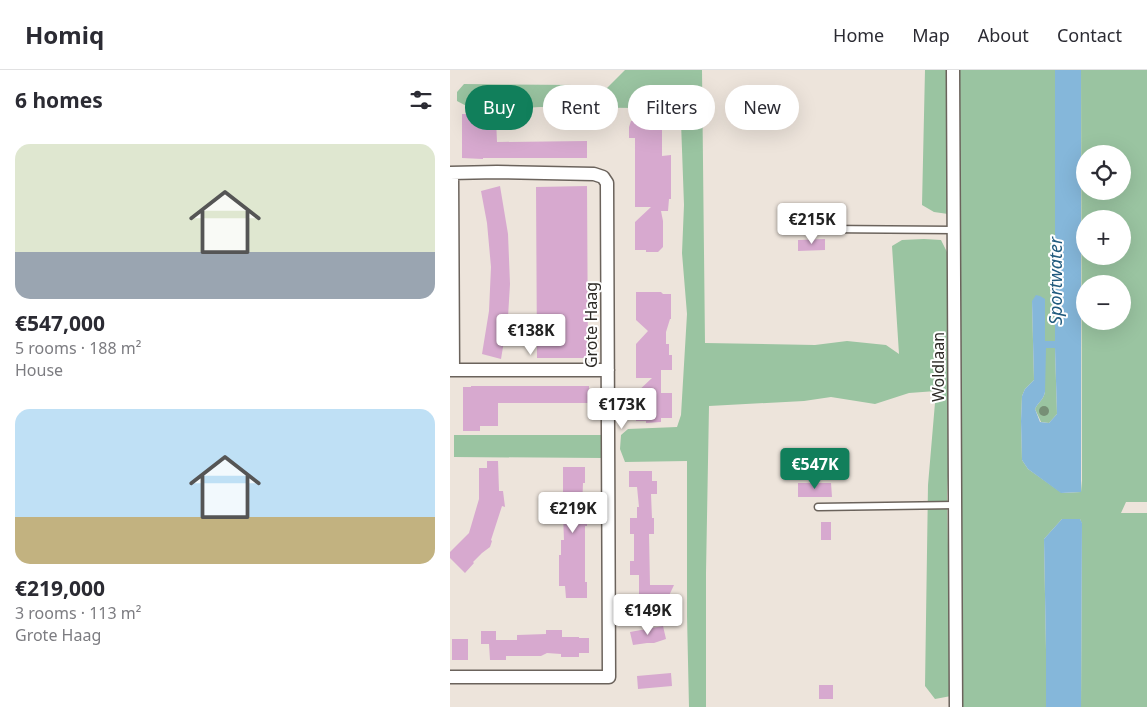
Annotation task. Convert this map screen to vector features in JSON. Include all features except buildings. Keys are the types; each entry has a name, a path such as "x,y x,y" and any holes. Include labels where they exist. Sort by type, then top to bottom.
{"street":[{"name":"Woldlaan","path":"953,70 956,707"},
{"path":"451,173 452,370 608,370"},
{"name":"Grote Haag","path":"450,677 609,677 608,183 603,177 594,174 451,173"}],"lane":[{"path":"823,229 954,230"},
{"path":"818,507 955,505"}],"green space":[{"path":"625,70 702,70 702,85 628,85 628,108 618,108 618,85 610,85"},
{"path":"925,70 949,70 948,214 934,212 922,205"},
{"path":"956,70 1055,70 1055,341 1045,342 1045,299 1032,301 1034,380 1025,389 1022,396 1021,421 1022,460 1028,469 1062,493 1081,492 1082,330 1131,330 1131,275 1082,275 1081,265 1131,265 1131,210 1081,210 1081,200 1131,200 1131,145 1081,145 1081,70 1147,70 1147,502 1126,502 1121,513 1147,513 1147,707 1081,707 1082,524 1080,519 1062,519 1044,539 1046,707 959,707"},
{"path":"464,84 575,85 543,85 543,107 533,107 533,85 465,85 465,105 457,101 457,92"},
{"path":"681,130 703,130 705,343 815,345 847,341 886,345 899,354 892,246 902,240 941,240 948,254 950,436 947,496 951,696 935,699 925,686 928,485 936,391 909,393 875,404 831,397 804,401 709,406 706,707 689,707 687,461 625,462 620,449 621,435 628,429 677,427 681,415 687,314 682,253 684,205"},
{"path":"1045,348 1055,348 1057,414 1049,423 1041,422 1035,409 1045,392"},
{"path":"454,435 602,435 602,458 454,457"}],"water":[{"name":"Sportwater","path":"1055,70 1081,70 1081,145 1076,145 1076,200 1081,200 1081,210 1076,210 1076,265 1081,265 1081,275 1076,275 1076,330 1081,330 1081,492 1061,493 1028,469 1022,460 1022,396 1025,389 1034,380 1032,301 1036,295 1045,299 1045,341 1055,341","holes":["1046,348 1055,348 1057,414 1049,423 1040,422 1035,409 1045,392"]},
{"path":"1062,519 1080,519 1082,523 1081,707 1046,707 1044,539"}]}
